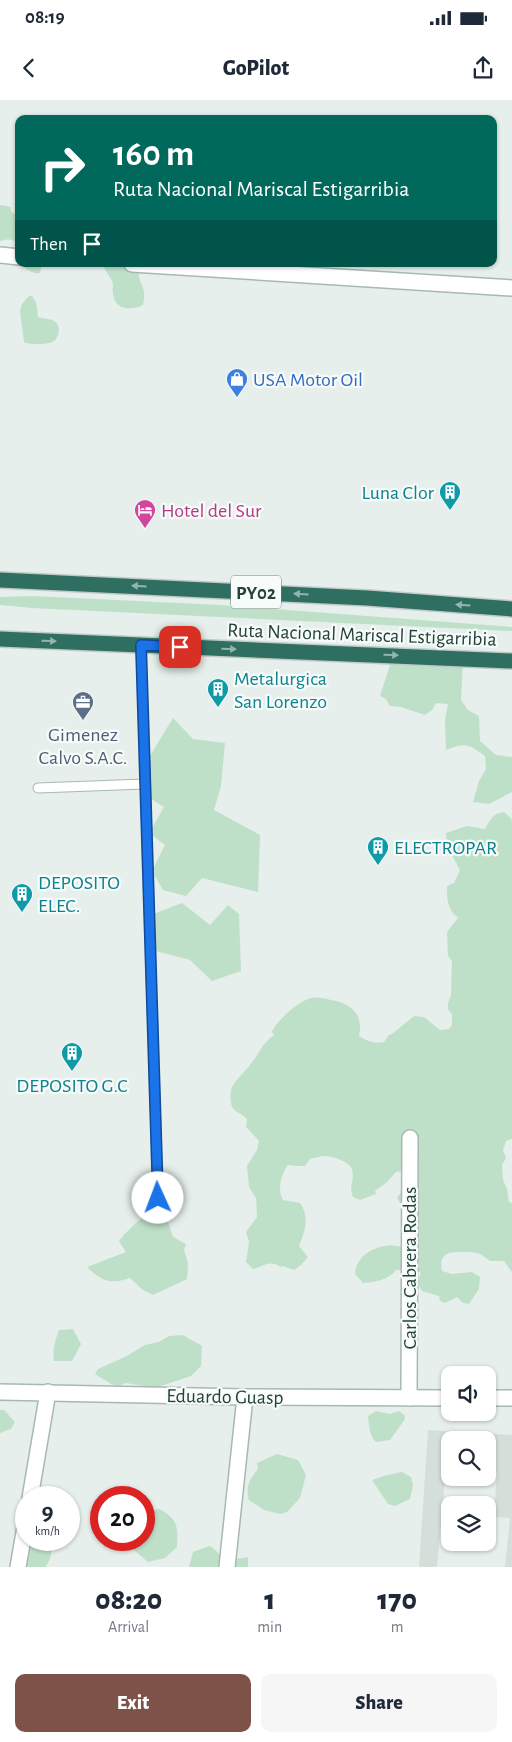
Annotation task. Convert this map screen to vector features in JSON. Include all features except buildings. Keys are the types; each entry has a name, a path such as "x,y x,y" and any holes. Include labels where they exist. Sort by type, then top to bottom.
{"highway":[{"name":"Ruta Nacional Mariscal Estigarribia","path":"0,580 366,598 512,609"},
{"name":"Ruta Nacional Mariscal Estigarribia","path":"0,639 512,660"}],"street":[{"path":"0,255 15,256"},
{"path":"180,267 512,288"},
{"name":"Carlos Cabrera Rodas","path":"409,1398 410,1138"},
{"name":"Eduardo Guasp","path":"0,1392 245,1397 441,1398"},
{"path":"32,1486 48,1392"},
{"path":"226,1567 245,1397"},
{"path":"496,1398 512,1398"},
{"path":"18,1567 21,1551"}],"lane":[{"path":"141,645 158,1198"},
{"path":"38,788 145,784"}],"shaded area":[{"path":"428,1430 445,1431 441,1431 441,1486 444,1486 443,1496 441,1496 441,1523 437,1567 419,1567"},
{"path":"496,1434 512,1435 512,1567 505,1567 510,1518 496,1517"}],"green space":[{"path":"0,205 11,207 11,212 15,214 15,242 0,241"},
{"path":"24,267 41,267 40,273 29,271"},
{"path":"104,267 153,267 139,271 139,279 144,294 143,305 124,308 116,303 113,293 113,282"},
{"path":"29,296 32,296 35,301 38,317 52,320 58,325 58,336 54,341 39,344 24,342 20,311 22,304"},
{"path":"33,596 221,605 512,627 512,631 0,605 0,597"},
{"path":"391,662 463,663 461,700 468,710 479,716 480,741 496,755 512,757 512,792 489,804 473,802 479,781 486,769 485,756 471,747 462,745 446,750 445,720 448,704 436,703 432,710 425,715 401,707 390,706 386,699 380,696"},
{"path":"173,718 193,739 225,743 221,786 214,810 260,835 258,892 202,878 186,896 163,890 152,871 165,845 149,833 164,807 146,796 145,764"},
{"path":"504,812 511,818 512,822 512,1139 506,1141 503,1150 506,1158 502,1165 503,1180 509,1202 512,1203 512,1272 504,1261 490,1261 478,1253 459,1252 447,1254 442,1260 442,1271 452,1274 472,1272 480,1277 479,1289 469,1304 463,1303 457,1297 445,1303 440,1301 439,1296 422,1291 417,1283 421,1273 412,1269 396,1270 386,1278 363,1283 355,1274 357,1266 366,1254 373,1249 389,1245 405,1248 409,1210 402,1206 397,1198 404,1188 412,1169 396,1172 375,1191 376,1194 360,1200 353,1197 351,1186 353,1174 351,1167 342,1160 326,1156 310,1159 305,1166 288,1165 283,1173 281,1182 280,1192 283,1200 300,1203 303,1208 306,1224 299,1246 308,1257 294,1270 273,1264 266,1264 253,1269 246,1262 249,1242 246,1232 257,1217 256,1198 249,1187 247,1166 257,1150 259,1141 246,1127 247,1119 232,1107 230,1097 232,1087 274,1035 272,1032 282,1018 303,1001 311,998 338,1002 350,1007 358,1016 360,1022 359,1036 371,1042 384,1042 389,1035 414,1016 424,1017 440,1030 449,1029 452,1025 452,1014 448,1009 448,1003 451,995 452,961 448,956 447,932 458,918 450,907 447,886 454,883 460,870 447,846 446,833 467,826 485,829 494,815"},
{"path":"182,903 210,925 228,905 239,914 241,971 212,981 190,960 152,950 148,916"},
{"path":"160,1207 173,1219 168,1222 173,1237 186,1244 184,1250 188,1263 187,1279 153,1295 143,1290 130,1278 117,1281 107,1280 97,1276 87,1267 126,1252 119,1241 138,1222"},
{"path":"73,1329 81,1344 72,1361 54,1361 54,1346 59,1330"},
{"path":"183,1335 202,1346 201,1366 191,1376 155,1388 126,1383 118,1386 95,1374 98,1369 125,1357 145,1345 159,1342 169,1336"},
{"path":"0,1410 4,1410 15,1422 11,1429 0,1433"},
{"path":"376,1411 390,1414 399,1411 405,1416 405,1419 390,1440 376,1442 372,1437 368,1416"},
{"path":"277,1454 298,1460 306,1475 300,1498 287,1512 280,1514 264,1510 249,1500 248,1491 251,1480 258,1469 257,1463"},
{"path":"402,1472 411,1477 413,1485 410,1499 395,1506 388,1504 372,1480"},
{"path":"159,1509 170,1516 176,1524 177,1547 165,1558 148,1562 135,1551 155,1551 155,1510"},
{"path":"209,1546 226,1558 248,1557 248,1567 189,1567 193,1552"},
{"path":"22,1551 51,1551 46,1567 17,1567"}],"place":[{"name":"USA Motor Oil","path":"237,398"},
{"name":"Luna Clor","path":"450,511"},
{"name":"Hotel del Sur","path":"145,529"},
{"name":"Metalurgica San Lorenzo","path":"218,708"},
{"name":"Gimenez Calvo S.A.C.","path":"83,721"},
{"name":"ELECTROPAR","path":"378,866"},
{"name":"DEPOSITO ELEC.","path":"22,913"},
{"name":"DEPOSITO G.C","path":"72,1072"}],"route":[{"path":"158,1198 141,645 180,647"}]}
